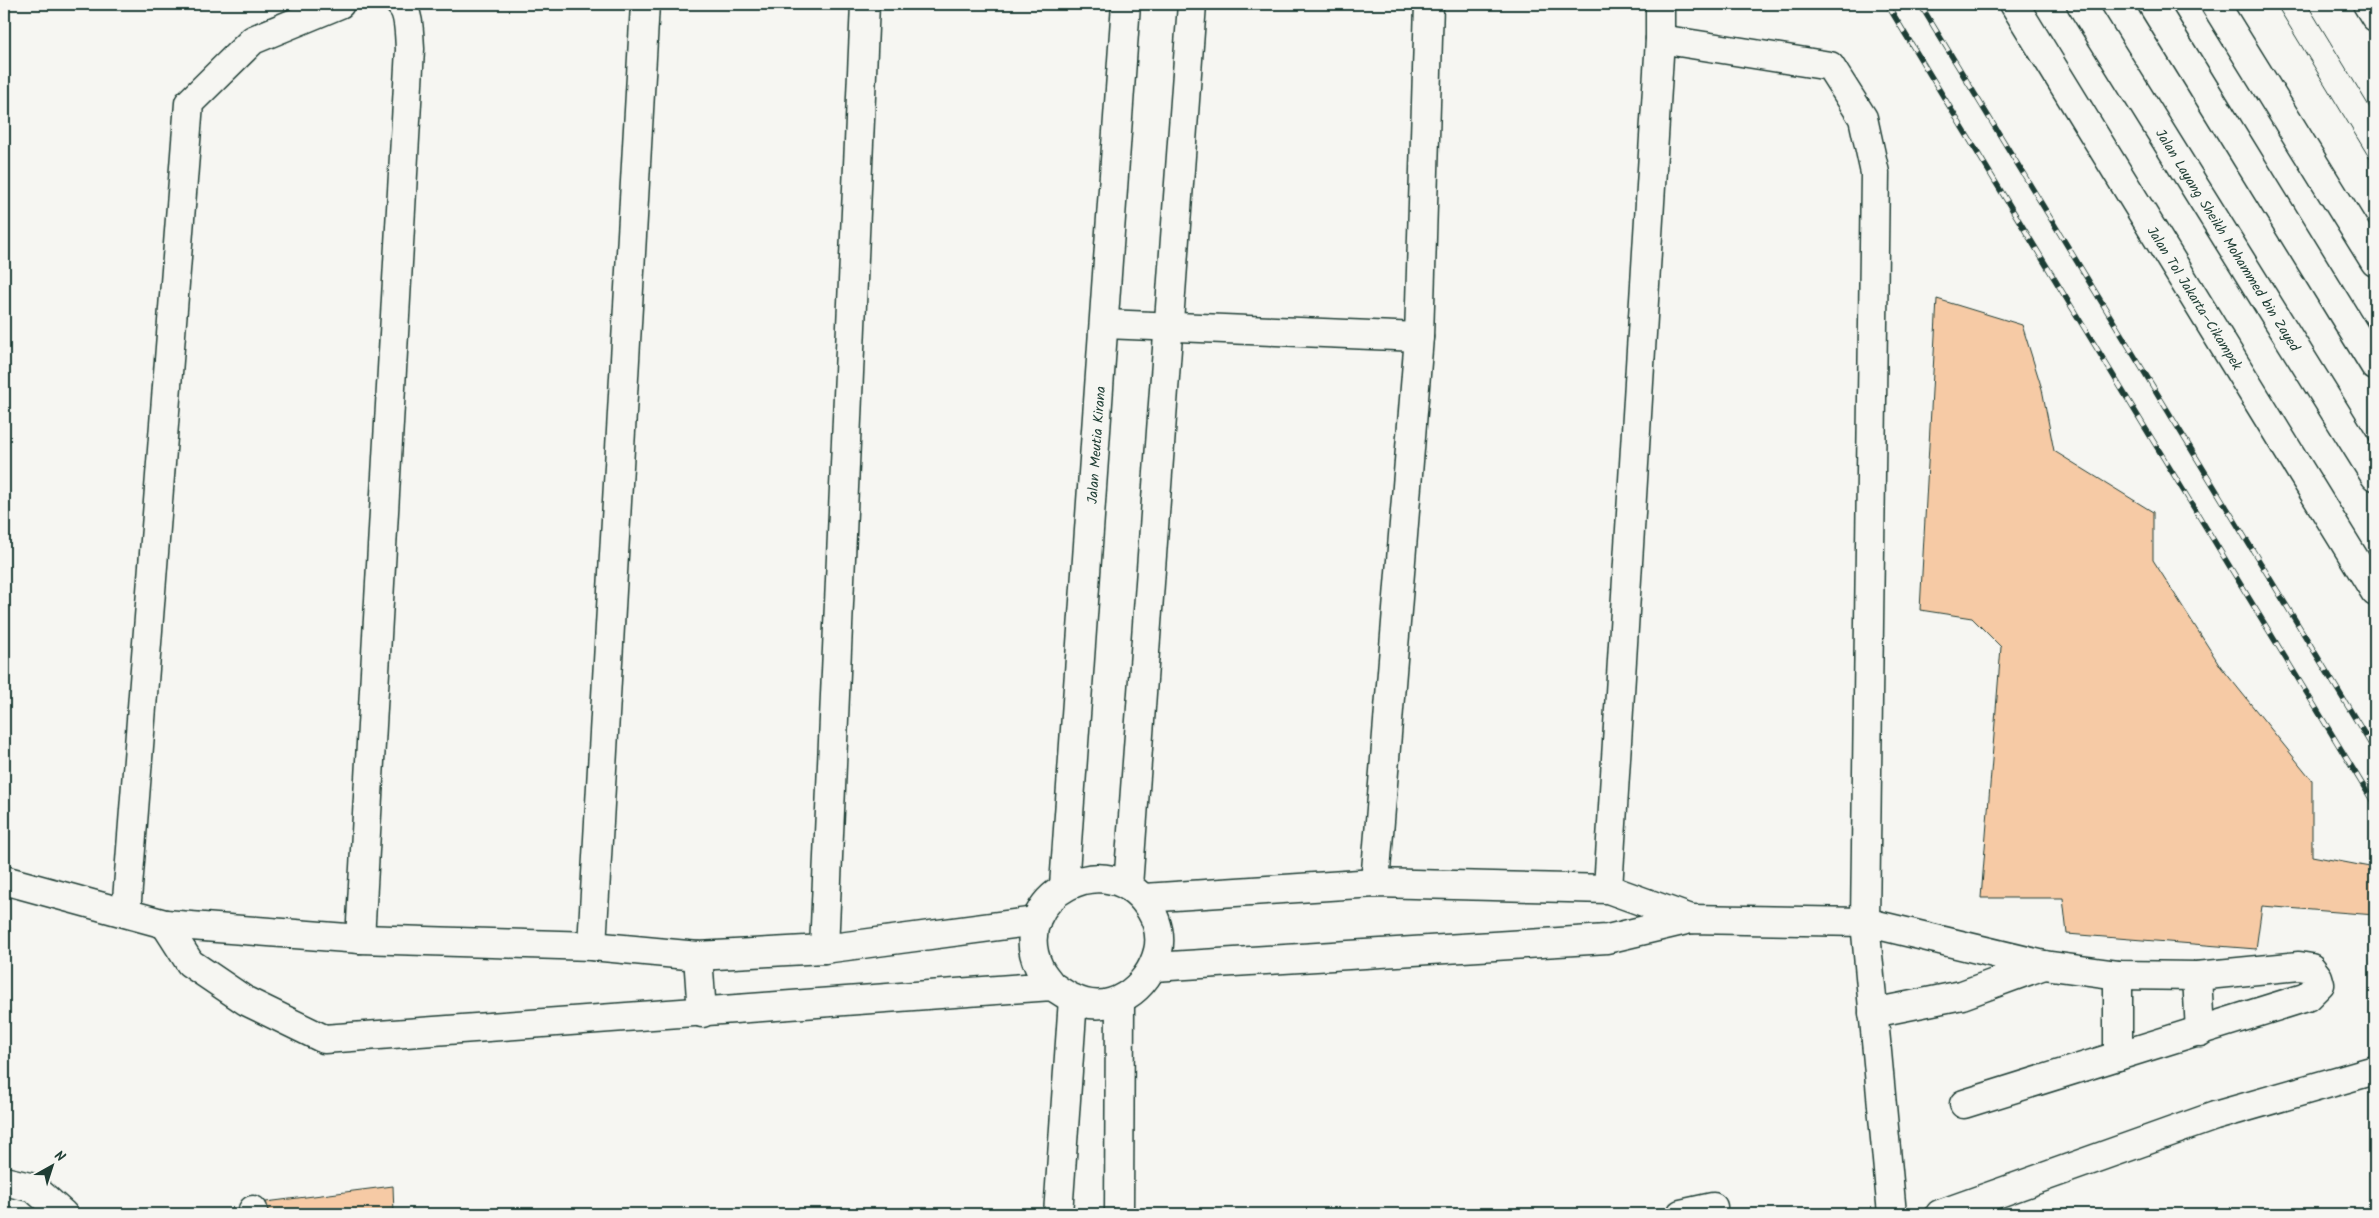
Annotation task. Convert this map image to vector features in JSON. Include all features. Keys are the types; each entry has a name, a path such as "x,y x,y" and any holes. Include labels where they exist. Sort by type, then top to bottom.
{"main road":[{"path":"126,913 190,103 252,40 340,4"},
{"path":"360,939 410,50 408,27 403,7 400,4"},
{"path":"592,946 645,4"},
{"path":"824,949 866,4"},
{"name":"Jalan Meutia Kirana","path":"1064,886 1126,4"},
{"path":"165,924 190,963 246,1002 324,1040 702,1013 1063,992 1096,1004 1120,1000 1140,987 1154,968 1160,944 1156,920 1136,892 1169,327 1192,4"},
{"path":"1375,883 1419,337 1429,4"},
{"path":"1608,889 1660,40 1660,4"},
{"name":"Jalan Tol Jakarta–Cikampek","path":"2014,4 2375,592"},
{"name":"Jalan Layang Sheikh Mohammed bin Zayed","path":"2081,4 2375,476"},
{"path":"2152,4 2375,366"},
{"path":"2215,4 2375,262"},
{"path":"2367,4 2375,16"},
{"path":"1660,40 1830,66 1863,118 1875,173 1865,922 1892,1214"},
{"path":"1105,324 1419,337"},
{"path":"1058,1214 1063,992 1039,967 1034,944 1036,921 1047,901 1064,886 1096,877 1136,892 1375,883 1608,889 1692,919"},
{"path":"4,880 165,924 360,939 592,946 698,956 824,949 1036,921"},
{"path":"1154,968 1607,939 1692,919 1865,922 2044,965 2118,975 2198,976 2298,966 2311,968 2318,977 2320,984 2307,997 2200,1032 1964,1104"},
{"path":"698,956 702,1013"},
{"path":"1873,1013 1962,995 2044,965"},
{"path":"2118,975 2118,1056"},
{"path":"2198,976 2200,1032"},
{"path":"1119,1214 1120,1000"},
{"path":"1940,1214 2214,1116 2375,1070"},
{"path":"4,1181 34,1188 63,1214"},
{"path":"1681,1214 1713,1207"}],"building":[{"path":"1937,299 2022,325 2042,389 2054,451 2153,512 2153,560 2221,667 2312,780 2312,856 2375,868 2375,915 2262,906 2256,949 2067,934 2063,898 1981,898 2001,647 1972,618 1920,610"},
{"path":"393,1186 394,1214 266,1214 266,1202"}],"tram line":[{"path":"2276,4 2375,167"},
{"path":"2307,4 2375,116"}],"railway":[{"path":"1887,4 2375,805"},
{"path":"1920,4 2375,751"}]}
